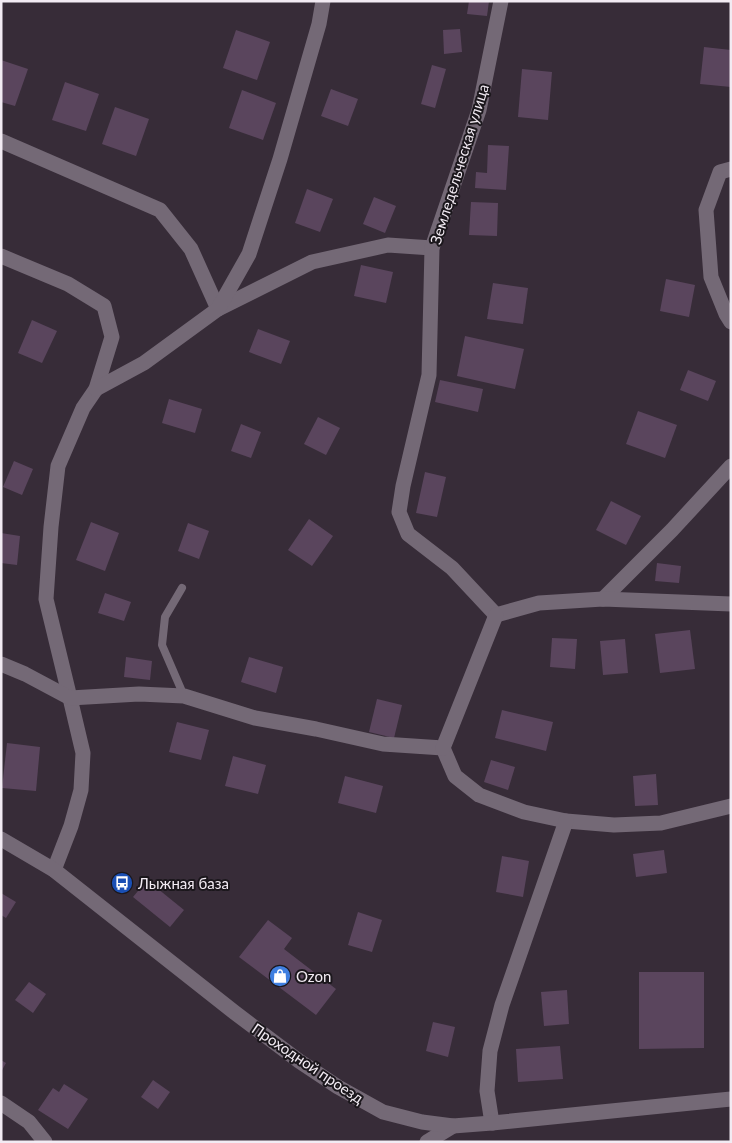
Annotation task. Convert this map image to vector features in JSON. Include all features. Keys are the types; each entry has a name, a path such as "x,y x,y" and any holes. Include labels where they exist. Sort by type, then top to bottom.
{"street":[{"path":"218,309 250,254 283,150 319,24 323,1"},
{"name":"Земледельческая улица","path":"496,615 452,568 408,534 399,512 403,486 429,375 432,248 479,110 501,1"},
{"path":"1,141 160,210 191,249 218,309"},
{"path":"731,169 720,172 706,210 711,277 731,322"},
{"path":"96,389 144,363 218,309 312,262 388,245 432,248"},
{"path":"1,256 68,284 104,306 112,337 96,389 83,408 58,466 51,527 46,600 83,753 81,790 71,826 54,870"},
{"path":"603,599 672,530 731,466"},
{"path":"731,604 603,599 539,603 496,615 443,748 455,776 479,795 524,812 566,821 614,825 661,823 731,806"},
{"path":"1,664 25,674 70,698 139,694 184,696 254,718 383,744 443,748"},
{"path":"492,1123 488,1091 490,1051 502,1005 566,821"},
{"name":"Проходной проезд","path":"1,839 54,870 299,1061 338,1087 383,1112 422,1122 453,1126 731,1100"},
{"path":"1,1103 29,1122 45,1142"},
{"path":"426,1142 453,1126"}],"lane":[{"path":"182,588 165,617 162,645 184,696"}],"building":[{"path":"469,1 489,1 487,16 467,14"},
{"path":"460,29 462,52 444,54 443,30"},
{"path":"236,30 270,42 257,80 223,68"},
{"path":"704,47 731,50 731,87 700,84"},
{"path":"1,60 28,69 15,106 1,102"},
{"path":"432,65 446,69 435,108 421,104"},
{"path":"522,69 552,72 548,120 518,117"},
{"path":"65,82 99,94 86,131 52,120"},
{"path":"331,89 358,99 348,126 321,116"},
{"path":"242,90 276,103 263,140 229,128"},
{"path":"115,107 149,119 136,156 102,144"},
{"path":"488,145 509,146 506,190 475,188 476,172 487,173"},
{"path":"307,189 333,199 320,232 295,223"},
{"path":"374,197 396,206 385,233 363,224"},
{"path":"471,202 498,203 497,236 469,235"},
{"path":"361,265 393,272 386,303 354,296"},
{"path":"666,279 695,285 689,317 660,311"},
{"path":"493,283 528,288 523,324 487,319"},
{"path":"32,320 57,331 42,363 18,353"},
{"path":"258,329 290,341 281,364 249,352"},
{"path":"465,336 524,349 515,389 457,376"},
{"path":"688,370 716,381 708,401 680,390"},
{"path":"440,380 483,389 478,412 435,402"},
{"path":"169,399 202,409 195,433 162,423"},
{"path":"638,411 677,425 665,458 626,444"},
{"path":"318,417 340,428 326,455 304,444"},
{"path":"241,424 261,432 251,458 231,451"},
{"path":"14,461 33,469 22,495 3,487"},
{"path":"425,472 446,477 437,517 416,513"},
{"path":"611,501 641,516 626,545 596,530"},
{"path":"309,519 333,536 312,566 288,550"},
{"path":"91,522 119,533 105,571 76,560"},
{"path":"188,523 209,531 199,559 178,551"},
{"path":"1,533 20,536 17,565 1,563"},
{"path":"657,563 681,566 679,583 655,581"},
{"path":"105,593 131,602 124,621 98,613"},
{"path":"690,630 695,669 660,673 655,634"},
{"path":"552,638 577,639 575,669 550,667"},
{"path":"625,639 628,673 603,675 600,641"},
{"path":"126,657 152,661 150,680 124,677"},
{"path":"249,657 283,667 276,693 241,682"},
{"path":"377,699 402,705 394,738 369,732"},
{"path":"502,710 553,722 546,751 495,738"},
{"path":"177,722 209,730 201,760 169,752"},
{"path":"7,743 40,747 36,791 2,788"},
{"path":"233,756 266,765 258,794 225,786"},
{"path":"491,760 515,767 508,790 484,782"},
{"path":"656,774 658,805 635,806 633,776"},
{"path":"345,776 383,786 376,813 338,803"},
{"path":"664,850 667,873 636,877 633,854"},
{"path":"502,856 529,861 523,897 496,892"},
{"path":"147,880 184,910 170,927 133,897"},
{"path":"1,893 16,902 6,918 1,915"},
{"path":"358,912 382,920 372,952 348,945"},
{"path":"268,920 292,938 284,949 336,989 316,1015 239,957"},
{"path":"639,972 704,972 704,1048 639,1049"},
{"path":"29,982 46,994 33,1013 15,1000"},
{"path":"567,990 569,1024 544,1026 541,992"},
{"path":"433,1022 455,1027 448,1057 426,1051"},
{"path":"560,1046 563,1079 518,1082 516,1049"},
{"path":"1,1060 6,1063 1,1072"},
{"path":"153,1080 170,1092 158,1109 141,1097"},
{"path":"64,1084 88,1099 68,1129 38,1110 53,1088 59,1092"}],"place":[{"name":"Лыжная база","path":"122,883"},
{"name":"Ozon","path":"280,976"}]}
